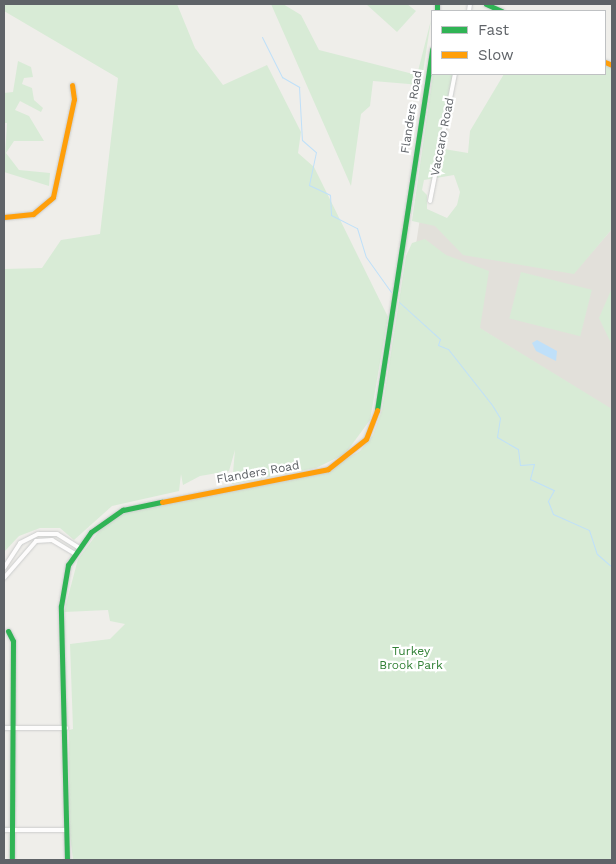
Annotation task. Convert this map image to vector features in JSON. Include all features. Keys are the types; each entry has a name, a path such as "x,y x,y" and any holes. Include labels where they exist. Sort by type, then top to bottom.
{"main road":[{"path":"486,4 500,10"},
{"name":"Flanders Road","path":"67,860 66,728 61,599 74,553 101,524 131,507 328,469 366,439 379,409 431,56"},
{"path":"4,217 36,213 53,197 74,99 72,85"},
{"path":"8,631 13,641 12,860"}],"street":[{"name":"Vaccaro Road","path":"430,201 455,75"},
{"path":"4,568 18,545 38,534 57,534 78,548"},
{"path":"4,578 36,541 52,540 74,553"},
{"path":"4,728 66,728"},
{"path":"4,830 67,830"}],"shaded area":[{"path":"421,211 574,273 612,229 612,410 410,285"}],"green space":[{"path":"4,4 177,4 195,48 223,85 267,65 301,132 298,153 314,167 388,317 370,420 345,454 316,468 232,484 235,450 229,471 200,476 183,485 181,474 179,491 112,506 74,540 60,528 40,528 19,536 4,552 4,269 42,268 61,240 100,234 118,78 4,11"},
{"path":"271,4 283,4 301,15 319,50 417,75 431,20 421,85 373,81 370,106 361,114 351,186"},
{"path":"366,4 407,4 416,11 397,32"},
{"path":"18,61 31,67 33,77 24,78 22,84 32,88 34,100 43,108 41,112 20,101 15,110 29,116 44,141 14,141 6,153 19,170 50,173 49,186 4,172 7,123 4,123 4,93 13,92"},
{"path":"606,65 612,68 612,229 574,274 463,255 435,226 412,221 433,75 454,75 438,148 468,153 470,131 503,75 606,75","holes":["454,175 460,192 457,205 447,218 427,209 427,195 422,190 424,180"]},
{"name":"Turkey Brook Park","path":"425,239 446,255 489,271 480,328 612,409 612,860 73,860 69,827 69,730 73,729 70,644 110,639 125,624 110,621 108,610 64,612 78,559 103,526 132,509 319,474 360,451 373,435 382,410 406,256 412,243"},
{"path":"521,272 592,290 580,336 509,319"},
{"path":"612,288 612,345 599,318"}],"water":[{"path":"537,340 557,351 556,361 536,351 532,343"}],"waterway":[{"path":"262,37 282,77 299,87 302,140 316,152 309,185 330,195 331,215 357,228 366,257 391,292"},
{"path":"399,302 440,339 438,345 448,349 492,405 500,418 497,437 518,449 520,465 534,464 530,479 554,490 548,501 553,514 589,530 597,554 612,567"}],"traffic: fast":[{"path":"437,4 437,10"},
{"path":"486,4 500,10"},
{"path":"377,410 431,56"},
{"path":"67,860 61,606 68,565 91,532 123,510 162,502"},
{"path":"8,631 13,641 12,860"}],"traffic: slow":[{"path":"606,62 612,65"},
{"path":"4,217 33,214 53,197 74,99 72,85"},
{"path":"162,502 328,469 366,439 377,410"}]}
